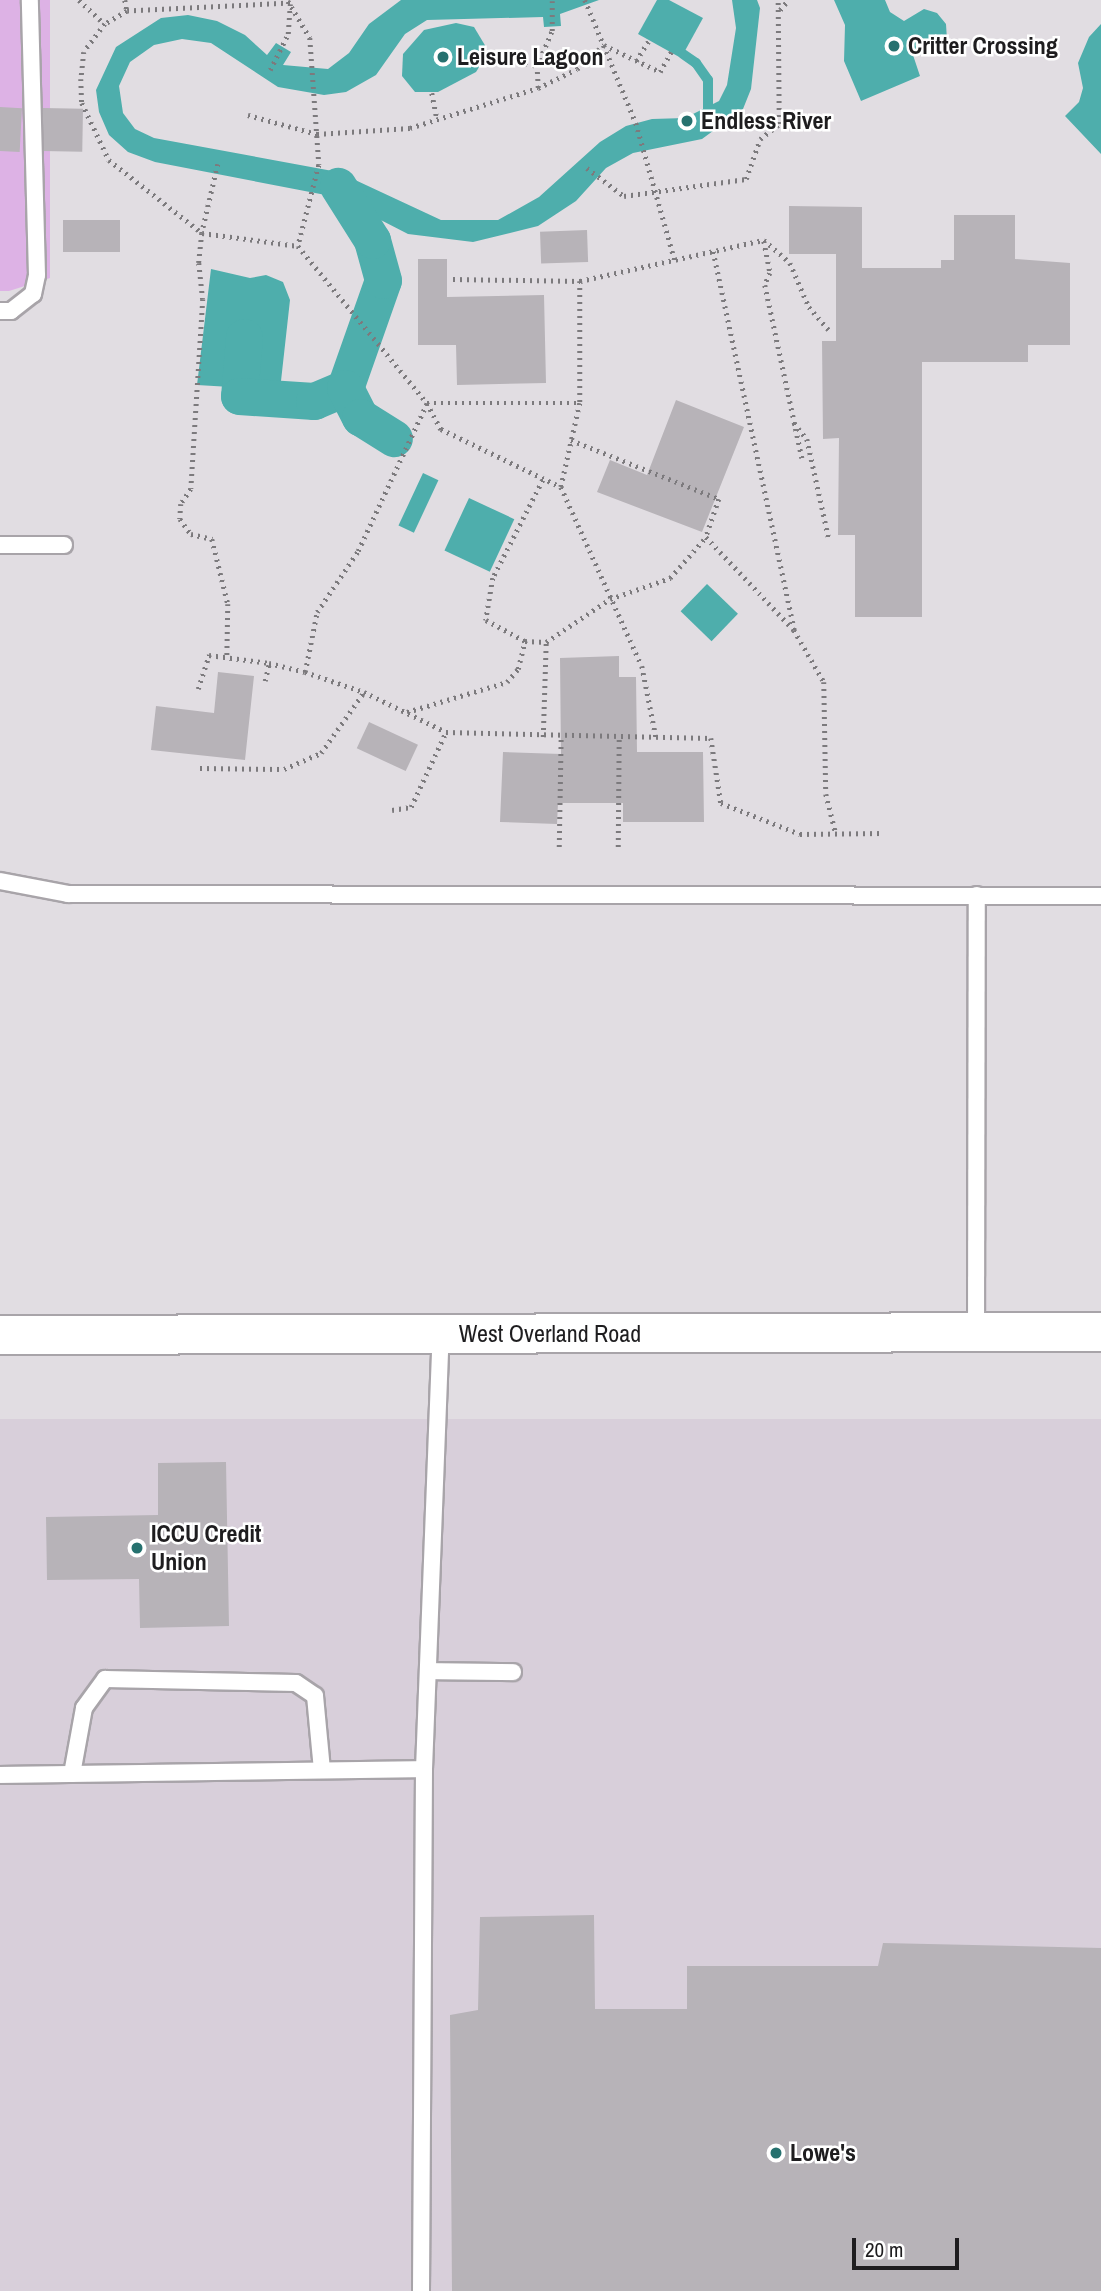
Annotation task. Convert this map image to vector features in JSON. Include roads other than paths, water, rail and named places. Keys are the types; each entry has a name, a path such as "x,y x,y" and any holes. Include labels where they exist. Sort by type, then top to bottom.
{"street":[{"name":"West Overland Road","path":"0,1335 1101,1332"}],"lane":[{"path":"0,311 11,311 33,294 37,275 30,0"},
{"path":"0,545 64,545"},
{"path":"0,881 68,894 1101,896"},
{"path":"976,1332 978,895"},
{"path":"421,2291 424,1769 441,1334"},
{"path":"428,1671 513,1672"},
{"path":"72,1774 84,1708 105,1679 296,1683 315,1696 322,1770"},
{"path":"0,1775 424,1769"}],"water":[{"name":"Endless River","path":"401,0 599,0 560,14 561,26 544,27 543,17 427,20 405,34 376,75 346,92 324,95 278,87 211,43 182,39 154,45 130,62 119,86 123,113 135,129 154,138 338,172 441,220 498,220 539,197 600,142 626,126 652,119 685,118 719,101 727,85 736,28 732,0 757,0 760,8 751,89 743,109 702,139 633,153 606,168 576,201 538,226 473,242 408,234 336,197 155,162 128,152 109,135 99,112 96,90 116,47 161,18 188,15 217,21 245,35 267,55 276,43 291,52 283,65 328,69 349,53 369,24"},
{"path":"657,0 669,0 703,18 681,58 638,34"},
{"name":"Critter Crossing","path":"834,0 885,0 890,12 904,21 924,9 937,13 946,24 947,40 939,52 925,56 912,52 920,76 861,101 844,61 845,25"},
{"name":"Leisure Lagoon","path":"456,23 474,27 486,47 484,59 476,72 438,92 415,92 402,76 403,54 424,30"},
{"path":"1101,24 1101,154 1065,116 1079,102 1083,88 1078,63 1089,37"},
{"path":"211,269 250,278 266,275 283,282 290,300 280,390 197,385"},
{"path":"423,473 438,480 414,533 398,526"},
{"path":"469,498 514,519 490,572 444,551"},
{"path":"707,584 738,614 712,641 681,611"}],"waterway":[{"path":"683,54 696,63 708,80 708,121"},
{"path":"244,337 239,396 314,401 345,388 383,280 372,240 338,186"},
{"path":"345,388 360,417 394,438"}],"place":[{"name":"Critter Crossing","path":"894,46"},
{"name":"Leisure Lagoon","path":"443,57"},
{"name":"Endless River","path":"687,121"},
{"name":"ICCU Credit Union","path":"137,1548"},
{"name":"Lowe's","path":"776,2153"}]}
